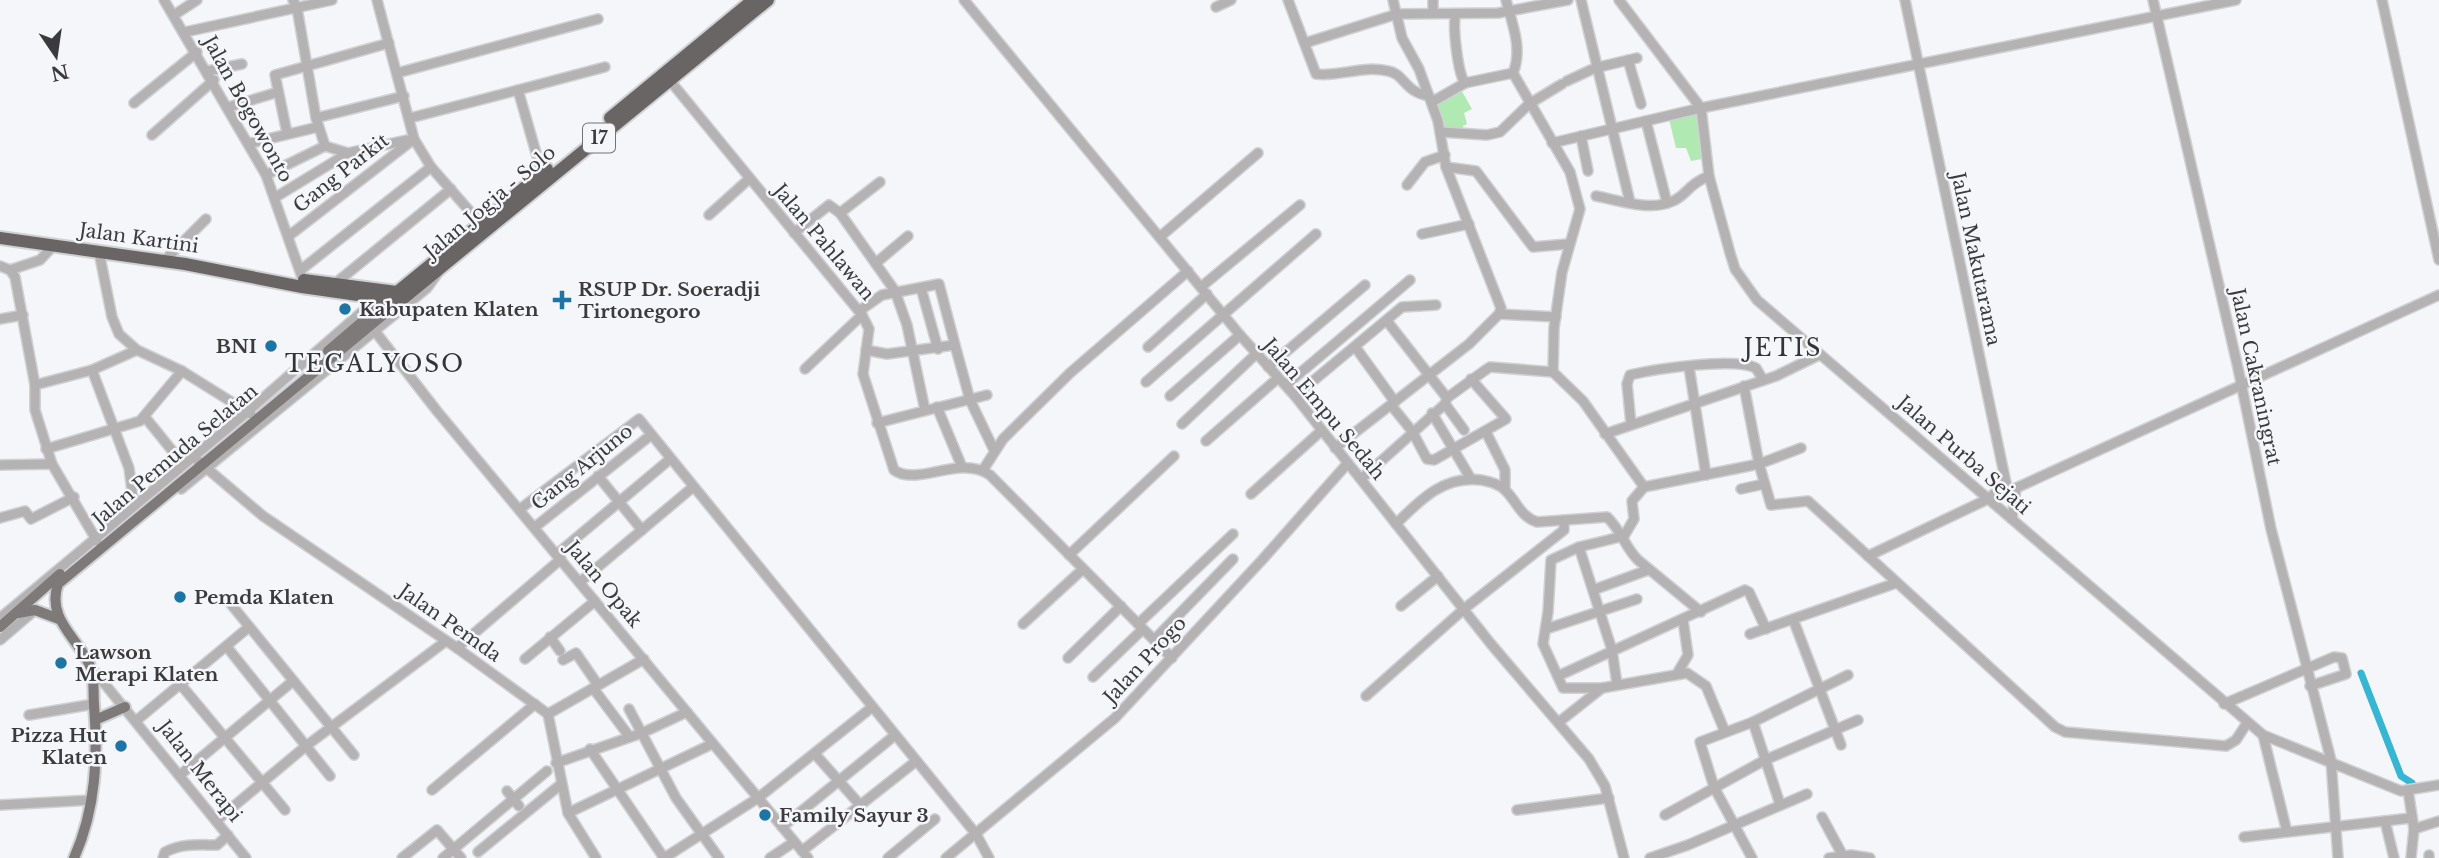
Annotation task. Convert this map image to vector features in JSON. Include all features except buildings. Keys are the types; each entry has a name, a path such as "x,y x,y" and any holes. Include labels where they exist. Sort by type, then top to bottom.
{"highway":[{"name":"Jalan Jogja - Solo","path":"668,77 753,0"},
{"name":"Jalan Jogja - Solo","path":"392,295 441,269 544,177 768,0"},
{"name":"Jalan Jogja - Solo","path":"392,295 480,223 544,177"},
{"name":"Jalan Kartini","path":"0,238 165,260 354,295 392,295"},
{"name":"Jalan Kartini","path":"272,279 302,274 392,295"}],"main road":[{"name":"Jalan Pemuda Selatan","path":"0,627 99,542 202,464 252,415 370,325 392,295"},
{"name":"Jalan Pemuda Selatan","path":"56,591 62,579 99,542"},
{"path":"56,591 59,619 91,667 94,704 97,764 92,800 75,858"},
{"path":"16,613 35,611 59,619"},
{"path":"95,720 125,707"}],"street":[{"name":"Jalan Bogowonto","path":"164,0 214,80 266,175 302,274"},
{"path":"174,15 197,0"},
{"path":"185,32 295,4 332,0"},
{"path":"377,0 410,118 413,139 430,167 480,223"},
{"name":"Jalan Empu Sedah","path":"964,0 1240,335 1295,396 1464,609 1589,759 1609,798 1624,858"},
{"path":"1216,7 1231,0"},
{"path":"1288,0 1318,75 1360,69 1388,71 1394,73 1411,91 1430,99 1465,83 1513,73"},
{"path":"1335,448 1472,341 1499,314 1500,302 1446,167 1441,132 1430,99 1402,38 1393,0"},
{"path":"1433,0 1433,11"},
{"path":"1506,0 1504,12 1516,36 1517,64 1513,73"},
{"path":"1305,43 1397,14 1433,11 1456,14 1504,12 1568,0"},
{"path":"1581,0 1595,68 1630,202"},
{"path":"1619,0 1701,108"},
{"name":"Jalan Makutarama","path":"1905,0 2006,483"},
{"name":"Jalan Cakraningrat","path":"2152,0 2241,383 2271,529 2305,670 2331,760 2338,825 2338,858"},
{"path":"1556,142 1701,108 2236,0"},
{"path":"2382,0 2439,260"},
{"path":"295,4 317,123 325,146"},
{"path":"1456,14 1458,54 1462,80 1465,83"},
{"path":"397,73 598,19"},
{"path":"287,133 275,75 389,43"},
{"path":"134,103 197,52"},
{"path":"1441,132 1493,135 1529,104 1565,82 1595,68 1633,59 1641,104"},
{"path":"208,71 242,64"},
{"path":"410,118 605,67"},
{"path":"1513,73 1529,104 1556,142 1570,172 1580,209 1568,244 1556,317 1553,372"},
{"name":"Jalan Pahlawan","path":"668,77 861,313 869,329 863,374 890,461 900,474 962,467 983,470"},
{"path":"152,135 214,80"},
{"path":"518,90 544,177"},
{"path":"229,107 278,92"},
{"path":"250,144 404,96"},
{"name":"Jalan Purba Sejati","path":"1701,108 1709,176 1735,269 1756,300 2263,735 2331,760 2401,791 2439,785"},
{"path":"1646,121 1667,203"},
{"path":"1581,136 1588,171"},
{"path":"276,197 348,153 413,139"},
{"name":"Gang Parkit","path":"290,235 413,139"},
{"path":"266,175 325,146 348,153"},
{"path":"1161,236 1258,153"},
{"path":"1407,185 1425,163 1445,155"},
{"path":"302,274 430,167"},
{"path":"1446,167 1476,171 1534,247 1568,244"},
{"path":"1596,196 1654,205 1667,203 1680,196 1693,182 1709,176"},
{"path":"709,215 749,179"},
{"path":"840,213 880,182"},
{"path":"337,282 451,189"},
{"path":"794,233 829,205 840,213 895,291 913,352 925,410"},
{"path":"1148,347 1204,291 1300,205"},
{"path":"165,260 206,219"},
{"path":"1422,234 1469,224"},
{"path":"1146,382 1316,234"},
{"path":"876,263 908,236"},
{"path":"10,270 40,260 54,245"},
{"path":"56,591 252,415 181,371 137,350 115,326 99,252"},
{"path":"0,266 10,270 15,277 35,385 35,410 46,449 52,464 99,542"},
{"path":"370,325 435,282 441,269"},
{"path":"1172,658 983,470 994,450 1070,373 1188,271"},
{"path":"1206,441 1410,279"},
{"path":"805,369 882,295 940,284 970,400 994,450"},
{"path":"1268,367 1365,285"},
{"path":"1402,286 1412,299"},
{"path":"921,288 938,349"},
{"path":"202,464 392,295"},
{"path":"2016,488 2176,416 2241,383 2439,295"},
{"path":"1295,396 1405,305 1436,305"},
{"path":"1499,314 1556,317"},
{"path":"0,319 23,315"},
{"path":"1387,321 1464,430"},
{"name":"Jalan Opak","path":"370,325 415,384 805,855"},
{"path":"1170,396 1240,335"},
{"path":"866,350 887,354 955,345"},
{"path":"1356,348 1430,461 1506,419 1471,379"},
{"path":"35,385 92,370 137,350"},
{"path":"1182,424 1256,354"},
{"path":"1605,434 1763,380 1819,355"},
{"path":"1632,424 1627,384 1630,375 1668,367 1749,365 1756,368 1763,380"},
{"path":"1689,367 1706,475"},
{"path":"1361,479 1471,379 1487,369 1553,372 1583,401 1644,487"},
{"path":"92,370 129,468 134,506"},
{"path":"46,449 115,430 145,417 181,371"},
{"path":"1744,386 1759,464 1771,505 1808,500 2055,727 2065,732 2226,746 2236,740 2247,723"},
{"path":"877,423 987,395"},
{"path":"937,407 962,467"},
{"path":"1432,414 1471,479"},
{"path":"145,417 185,475"},
{"path":"520,509 639,419 669,460 975,834 989,858"},
{"path":"1251,494 1321,431"},
{"path":"1486,432 1505,470 1505,489"},
{"name":"Gang Arjuno","path":"535,527 651,435"},
{"path":"1725,732 1703,681 1687,673 1678,672 1602,688 1567,689 1560,685 1543,644 1551,560 1579,547 1624,536 1634,519 1632,500 1644,487 1759,464 1801,448"},
{"path":"1069,555 1174,456"},
{"path":"457,648 618,501 669,460"},
{"path":"0,465 52,464"},
{"name":"Jalan Pemda","path":"202,464 263,516 446,640 548,714"},
{"name":"Jalan Progo","path":"946,858 1115,718 1347,464"},
{"path":"0,618 99,542 134,506 185,475"},
{"path":"598,475 642,530"},
{"path":"1396,524 1427,494 1459,480 1492,482 1505,489 1528,519 1564,522 1607,517 1624,536 1630,552 1700,612"},
{"path":"1868,556 1988,499 2006,483 2016,488"},
{"path":"1741,489 1764,484"},
{"path":"580,582 693,487"},
{"path":"2012,519 2016,488"},
{"path":"0,518 25,511 33,519 74,498"},
{"path":"1366,696 1464,609 1564,530 1564,522"},
{"path":"1093,677 1233,534"},
{"path":"1579,547 1612,650 1618,684"},
{"path":"1154,640 1233,559"},
{"path":"1023,624 1083,569"},
{"path":"1593,590 1648,570"},
{"path":"1401,606 1438,576"},
{"path":"1751,635 1896,583"},
{"path":"1558,676 1748,591 1766,629"},
{"path":"1546,629 1637,599"},
{"path":"525,659 595,601"},
{"path":"230,604 354,755"},
{"path":"1068,658 1121,606"},
{"path":"0,640 35,611"},
{"path":"1678,672 1688,655 1683,620"},
{"path":"1793,620 1841,745"},
{"path":"137,720 249,627"},
{"path":"550,638 561,655 578,654 596,687 629,736"},
{"path":"216,821 330,726 446,640"},
{"path":"227,647 330,776"},
{"path":"2224,704 2337,656 2342,658 2347,669 2345,675 2310,686"},
{"path":"596,858 568,813 560,785 548,714 644,659"},
{"name":"Jalan Merapi","path":"91,667 137,720 246,858"},
{"path":"1752,858 1714,787 1699,745 1848,675"},
{"path":"180,775 293,681"},
{"path":"181,685 285,810"},
{"path":"1559,722 1602,688"},
{"path":"29,715 94,704"},
{"path":"432,790 535,704"},
{"path":"590,750 668,857 758,798 871,708"},
{"path":"629,709 660,770 719,858"},
{"path":"556,763 642,733 687,712"},
{"path":"1665,815 1765,760 1858,720"},
{"path":"1752,722 1780,804"},
{"path":"2263,735 2287,832"},
{"path":"782,827 894,736"},
{"path":"568,813 712,744"},
{"path":"815,754 861,806"},
{"path":"805,855 915,762"},
{"path":"443,858 547,771"},
{"path":"478,852 560,785"},
{"path":"2407,790 2414,829 2411,858"},
{"path":"1650,858 1688,845 1807,794"},
{"path":"1517,810 1609,798"},
{"path":"0,805 92,800"},
{"path":"1822,817 1843,856"},
{"path":"2244,837 2411,818"},
{"path":"888,858 934,819"},
{"path":"2385,821 2394,858"},
{"path":"2414,829 2439,821"},
{"path":"402,858 435,830 461,858"},
{"path":"163,858 165,852 178,847 195,844 217,845 228,835"},
{"path":"770,858 794,842"},
{"path":"1829,858 1870,858"}],"green space":[{"path":"1460,88 1472,109 1464,113 1467,124 1463,126 1464,132 1443,131 1433,103"},
{"path":"1697,112 1702,159 1691,161 1686,148 1676,148 1669,119"}],"waterway":[{"path":"2361,673 2401,776 2412,783"}],"place":[{"name":"RSUP Dr. Soeradji Tirtonegoro","path":"562,300"},
{"name":"Kabupaten Klaten","path":"345,309"},
{"name":"BNI","path":"271,346"},
{"name":"Pemda Klaten","path":"180,597"},
{"name":"Lawson Merapi Klaten","path":"61,663"},
{"name":"Pizza Hut Klaten","path":"121,746"},
{"name":"Family Sayur 3","path":"765,815"}],"district":[{"name":"JETIS","path":"1783,348"},
{"name":"TEGALYOSO","path":"375,364"}]}
